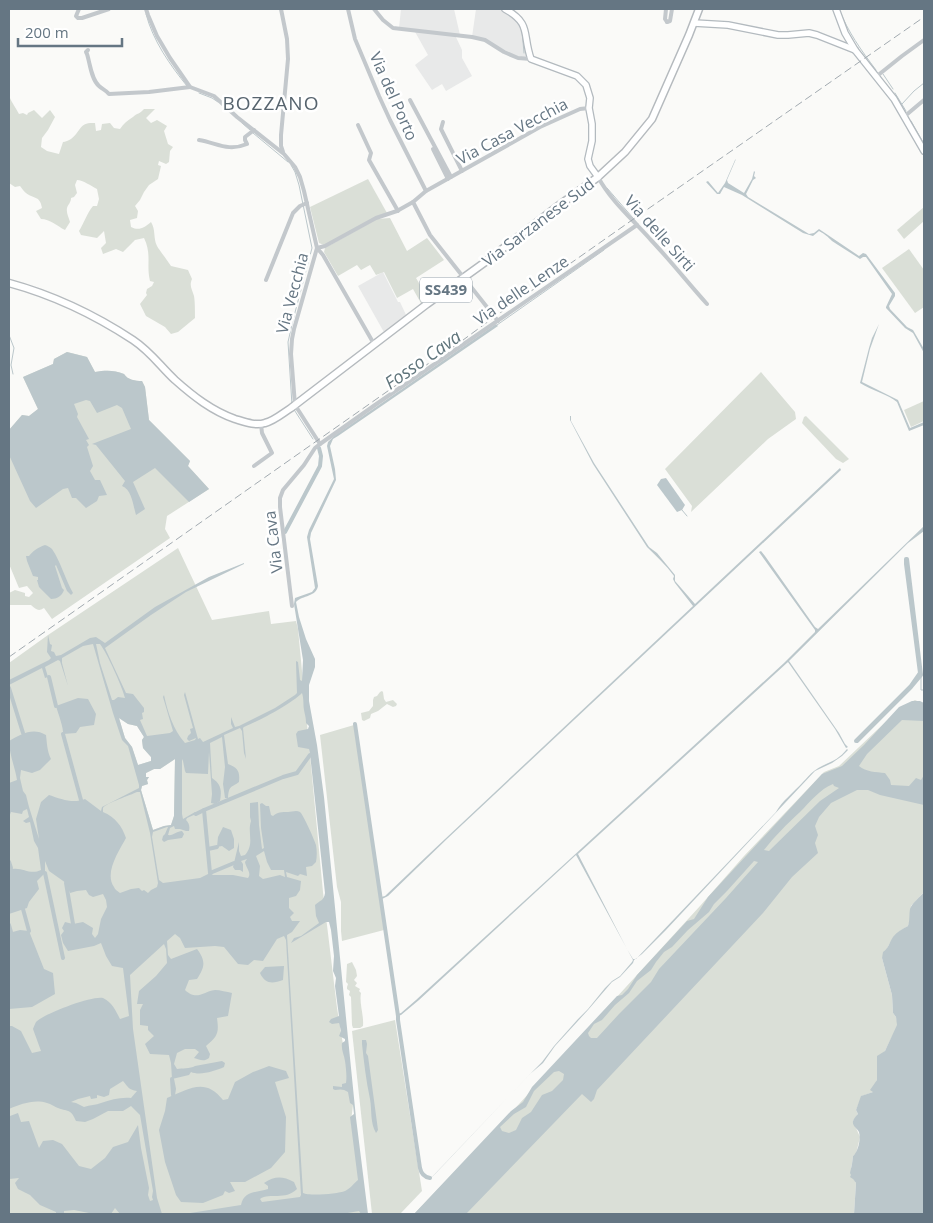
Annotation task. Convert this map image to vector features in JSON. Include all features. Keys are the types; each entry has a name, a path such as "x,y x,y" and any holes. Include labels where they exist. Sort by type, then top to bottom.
{"main road":[{"name":"Via Sarzanese Sud","path":"294,406 598,177 625,152 652,119 700,9"},
{"path":"9,283 58,299 104,323 147,350 175,380 212,409 246,423 261,424"},
{"name":"SS439","path":"261,424 273,420 294,406"}],"street":[{"path":"79,9 76,16 78,18 109,9"},
{"path":"146,9 157,36 189,88"},
{"path":"282,9 288,59 281,135 281,146 284,154"},
{"name":"Via del Porto","path":"348,9 355,39 379,96 426,191"},
{"path":"374,9 393,28 472,36 485,40 518,58 531,59 578,76 586,85 590,98 589,108 593,134 588,159 590,166 598,177"},
{"path":"505,9 517,16 522,22 531,59"},
{"path":"666,9 664,19 667,22 670,21 672,9"},
{"path":"836,9 855,50 894,99 924,151"},
{"path":"694,23 728,25 788,36 809,33 855,50"},
{"path":"842,45 849,38"},
{"path":"877,76 924,40"},
{"path":"88,50 86,52 94,79 98,86 109,94 189,88 214,96 253,132 284,154 295,166 300,176 305,204 317,248 323,255 375,344"},
{"path":"410,100 449,178"},
{"path":"905,116 924,100"},
{"name":"Via Casa Vecchia","path":"317,248 325,246 376,218 413,202 426,191 540,128 580,109 589,108"},
{"path":"443,122 441,129 462,171"},
{"path":"358,125 371,153 369,160 398,210"},
{"path":"199,140 225,148 242,146 247,144 245,137 253,132"},
{"name":"Via Casa Vecchia","path":"430,142 449,178"},
{"name":"Via delle Sirti","path":"598,177 611,198 707,304"},
{"path":"413,202 430,235 498,321"},
{"path":"266,280 292,213 305,204"},
{"name":"Via delle Lenze","path":"320,444 375,404 638,226"},
{"name":"Via Vecchia","path":"294,406 292,339 317,248"},
{"path":"294,406 320,444"},
{"path":"254,466 272,453 262,433 261,424"},
{"name":"Via Cava","path":"292,606 280,498 283,490 320,444"}],"shaded area":[{"path":"401,9 454,9 460,35 455,35 462,50 462,58 472,76 446,91 442,84 432,90 415,65 428,55 414,30 399,28"},
{"path":"476,9 505,9 522,22 531,59 518,58 485,40 472,37"},
{"path":"9,96 19,114 27,115 34,110 42,118 50,110 55,117 42,138 41,147 47,151 59,154 63,142 75,136 83,125 95,123 96,131 101,130 102,124 110,123 114,128 120,129 127,121 144,109 155,109 146,118 151,123 157,120 167,126 164,131 168,144 173,147 170,151 169,162 166,164 159,161 158,165 161,166 158,179 149,185 135,206 138,211 137,218 130,220 131,227 137,229 151,222 157,246 171,266 188,270 192,279 191,286 195,318 178,332 171,334 165,327 146,316 140,304 147,295 147,289 154,282 150,281 148,249 144,238 135,240 123,252 116,249 103,254 101,248 106,243 104,231 97,238 81,235 79,231 89,212 93,206 97,206 99,199 97,189 77,180 75,185 77,193 71,198 67,208 70,222 65,230 50,221 41,219 36,211 42,208 40,201 26,193 20,186 15,187 9,183"},
{"path":"736,159 727,180 728,183 744,193 754,171 756,178 746,194 748,197 809,234 819,229 859,256 863,253 866,254 895,293 889,306 890,309 907,327 913,330 924,349 924,353 913,333 905,328 886,308 892,294 866,257 860,259 819,231 813,236 803,233 742,195 724,187 720,194 717,194 706,182 708,181 718,193 725,183"},
{"path":"368,179 387,213 324,245 319,243 310,207"},
{"path":"924,207 924,221 904,239 897,230"},
{"path":"390,218 407,251 427,238 444,260 416,278 429,300 422,305 413,289 397,298 384,272 376,275 370,265 361,270 357,265 338,276 324,252 325,248 377,219"},
{"path":"909,249 924,270 924,307 915,313 882,268"},
{"path":"383,272 407,317 385,334 358,286"},
{"path":"496,324 498,326 333,439 330,446 336,480 311,533 310,539 318,586 315,592 296,602 306,639 315,659 315,667 309,685 309,701 324,797 356,1118 368,1214 361,1214 359,1211 342,1214 184,1214 241,1205 248,1194 268,1189 268,1186 264,1183 275,1178 294,1182 297,1189 288,1195 264,1197 260,1199 262,1202 300,1197 301,1195 286,940 284,936 277,939 263,961 254,960 248,965 238,964 224,947 185,948 180,938 175,934 167,941 168,955 171,959 197,949 202,957 202,971 197,979 189,980 185,990 193,995 200,995 215,990 232,993 228,1016 217,1018 217,1034 206,1046 210,1054 209,1058 200,1060 194,1058 199,1052 195,1049 185,1049 177,1053 174,1064 177,1069 222,1061 225,1063 224,1067 212,1071 203,1073 191,1072 189,1075 172,1079 169,1055 150,1054 145,1044 154,1036 148,1030 148,1026 140,1025 140,1010 143,1004 137,1004 139,991 167,963 164,944 130,975 133,1029 157,1198 162,1214 120,1214 115,1208 111,1214 94,1214 74,1210 64,1211 64,1214 56,1214 56,1212 40,1205 30,1195 18,1189 15,1183 19,1178 9,1179 10,1116 18,1113 21,1122 29,1121 39,1148 43,1141 53,1140 62,1144 79,1166 91,1169 105,1158 113,1147 128,1142 138,1125 149,1188 148,1195 150,1201 153,1200 140,1115 131,1106 123,1111 108,1111 85,1122 76,1121 73,1114 48,1103 28,1103 9,1109 9,1026 21,1031 32,1053 41,1051 33,1029 36,1022 48,1014 68,1006 89,999 103,998 111,1004 120,1019 129,1016 123,968 112,966 101,943 68,951 61,935 64,931 62,928 65,922 73,924 83,922 93,928 92,934 95,938 107,907 103,894 93,897 86,890 70,893 66,883 49,871 45,861 45,873 37,881 39,889 29,902 27,908 9,914 9,870 17,869 37,872 41,870 38,848 34,841 30,822 26,823 23,821 29,817 27,809 22,814 11,812 9,817 9,783 17,780 9,741 27,732 46,735 51,759 40,770 32,773 21,770 20,778 39,839 36,819 41,802 49,795 72,801 85,799 101,811 102,807 139,788 128,746 122,740 93,644 83,646 62,658 68,686 60,661 58,660 45,667 48,677 45,678 42,668 9,685 9,680 51,658 47,652 48,635 52,645 51,651 56,656 90,638 96,637 105,643 155,607 209,577 244,563 186,592 105,648 126,693 133,694 144,708 142,713 143,719 140,720 147,736 173,731 164,695 177,732 185,743 196,738 189,741 187,739 191,733 190,729 193,728 184,695 185,692 198,739 200,738 203,742 233,728 231,717 235,727 239,726 275,708 295,695 297,693 296,661 298,662 300,680 302,681 303,660 294,604 295,598 312,592 315,588 307,537 334,479 327,446 328,442","holes":["96,644 100,644 106,655 118,678 125,698 118,697 112,700","302,693 306,723 309,726 308,729 298,731 296,734 298,747 309,749 310,754 325,893 323,899 315,905 319,923 301,936 294,938 291,943 329,922 339,1016 331,1019 329,1022 332,1024 339,1023 341,1031 339,1036 345,1039 342,1043 342,1050 346,1075 346,1083 342,1084 342,1087 333,1086 333,1089 348,1092 354,1114 350,1117 358,1180 345,1191 324,1194 303,1193 287,935 292,932 300,921 292,921 290,917 294,913 289,908 289,898 296,896 300,890 301,881 287,877 286,872 298,876 300,874 307,876 306,867 312,866 316,862 316,845 306,822 300,812 282,812 273,816 269,806 260,804 264,848 262,849 258,802 250,803 250,846 245,855 241,856 239,842 233,867 235,870 243,872 241,861 247,859 245,862 249,872 248,878 233,875 213,875 210,873 200,878 163,883 159,880 152,837 153,832 168,827 163,836 162,840 164,842 182,838 184,834 182,831 168,835 170,828 174,826 175,829 189,831 189,825 186,820 196,814 195,812 183,819 182,759 186,773 208,774 209,752 211,803 215,804 220,801 221,790 212,778 210,743 222,737 225,767 223,784 225,798 228,798 232,786 239,782 239,775 238,770 228,764 224,735 240,728 246,759 243,728 266,717","119,718 128,724 137,726 144,737 142,740 143,748 151,757 151,761 138,765 132,747 125,738","175,759 174,816 171,825 153,830 141,790 142,786 148,784 147,780 149,777 146,777 146,773 154,769 160,769","140,792 150,833 158,883 157,887 148,893 139,888 120,893 115,889 111,881 116,856 126,838 117,822 103,812 103,808","264,851 271,870 284,870 285,877 280,875 263,879 259,876 260,866 256,856","123,1081 130,1089 137,1091 131,1098 116,1099 84,1107 71,1102 90,1096 91,1099 97,1098 97,1095 104,1097 109,1095 110,1089"]},
{"path":"879,324 870,349 862,382 898,400 910,428 924,422 924,425 909,431 897,402 860,383 872,338"},
{"path":"67,352 87,357 95,372 117,372 124,374 132,380 142,381 145,387 149,420 190,461 188,466 209,489 167,516 165,529 170,538 52,619 44,608 39,610 31,605 9,605 9,593 15,590 25,593 25,596 29,597 33,593 27,586 19,588 9,564 9,430 22,415 29,416 38,409 23,377 53,364 54,359"},
{"path":"67,352 87,357 95,372 117,372 124,374 132,380 142,381 145,387 149,420 190,461 188,466 209,489 189,502 155,468 133,482 145,509 136,515 130,494 122,486 125,481 96,445 92,444 131,429 122,408 117,405 97,413 90,401 86,400 74,404 78,414 77,417 89,439 86,440 89,445 87,447 93,466 90,471 95,480 100,480 107,495 99,496 97,501 86,508 76,498 72,498 68,488 63,489 36,508 30,501 9,455 9,430 22,415 29,416 38,409 23,377 53,364 54,359"},
{"path":"761,372 795,412 796,419 768,439 691,512 692,506 665,469"},
{"path":"924,401 924,421 911,427 904,410"},
{"path":"570,416 594,463 649,547 657,553 675,575 675,581 695,604 840,468 841,470 388,896 382,899 381,897 385,896 693,606 675,583 671,572 647,547 593,464 570,420"},
{"path":"806,416 849,459 843,463 836,459 802,423"},
{"path":"666,478 685,505 682,510 677,512 657,485 661,479"},
{"path":"924,526 924,531 908,543 789,661 848,747 846,748 835,729 788,662 578,854 626,948 576,855 419,1000 398,1016 784,663 815,632 759,552 761,551 765,556 818,629"},
{"path":"45,545 52,549 58,559 73,593 71,595 67,591 56,565 64,590 57,598 51,599 39,587 38,577 33,576 26,556 29,556 36,549"},
{"path":"178,548 212,620 269,611 271,624 296,621 323,892 337,1008 353,1105 351,1121 365,1214 9,1214 9,663","holes":["119,718 128,724 137,726 144,737 142,740 143,748 151,757 151,761 138,765 132,747 125,738","175,759 174,816 171,825 153,830 141,790 142,786 148,784 147,780 149,777 146,777 146,773 154,769 160,769"]},
{"path":"382,691 386,702 393,700 397,704 396,706 393,707 387,704 371,714 370,718 362,720 361,713 369,711 373,706 374,697"},
{"path":"78,698 88,699 96,714 94,725 80,727 76,733 63,734 56,706"},
{"path":"915,700 924,704 924,892 911,906 908,926 895,936 882,958 892,995 893,1013 898,1025 877,1067 877,1080 873,1092 862,1096 856,1110 858,1114 853,1121 860,1137 851,1168 851,1175 856,1183 854,1214 414,1214 509,1115 744,856 824,772 839,766 896,712"},
{"path":"912,701 924,703 924,721 902,720 867,754 859,766 868,771 885,773 891,785 909,786 916,778 921,780 924,775 924,805 880,795 868,790 857,790 831,803 819,817 815,826 818,835 815,843 818,853 792,877 763,913 597,1090 591,1102 582,1094 466,1214 414,1214 511,1111 523,1102 532,1087 617,996 622,995 628,989 637,975 687,921 694,919 708,897 822,774 842,766 899,707","holes":["833,784 839,788 820,801 769,851 764,850 815,796","754,861 758,862 659,969 651,982 597,1038 591,1038 588,1033 594,1024 602,1020 629,993 637,981 651,970 664,952 672,947 709,912","559,1071 564,1074 563,1080 552,1091 542,1095 531,1112 522,1118 516,1130 509,1133 502,1131 500,1127 514,1114 526,1107 534,1091 554,1072"]},
{"path":"354,725 384,930 342,941 341,902 337,887 320,735"},
{"path":"847,749 848,750 832,763 815,771 665,931 638,957 811,774 818,768 835,760"},
{"path":"223,827 231,830 234,839 234,848 229,851 222,846 217,847 218,837"},
{"path":"924,892 924,1214 854,1214 856,1183 850,1177 850,1173 853,1156 858,1148 860,1138 853,1121 858,1114 856,1110 861,1096 873,1092 870,1090 877,1080 877,1056 885,1051 897,1025 896,1017 893,1013 892,995 882,958 883,952 895,935 908,926 910,909"},
{"path":"20,930 29,931 44,969 53,973 55,994 32,1007 9,1009 9,933"},
{"path":"627,949 633,959 635,959 633,963 620,977 612,982 588,1010 555,1046 543,1063 530,1074 605,988 612,981 620,976 632,962 633,960"},
{"path":"352,962 357,976 354,980 357,983 355,986 360,989 361,993 363,1026 360,1028 353,1028 352,1025 351,997 346,982 347,964"},
{"path":"284,966 283,980 267,981 260,973 265,967"},
{"path":"395,1020 422,1191 400,1214 372,1214 352,1031"},
{"path":"362,1040 366,1040 367,1044 366,1053 368,1056 378,1130 376,1133 372,1121"},
{"path":"269,1066 286,1071 289,1078 275,1082 286,1117 285,1152 271,1168 245,1182 230,1182 235,1191 229,1193 225,1191 223,1195 203,1203 181,1202 176,1195 165,1162 159,1130 167,1098 196,1087 203,1087 210,1089 223,1100 228,1099 235,1082"},
{"path":"518,1086 437,1172 430,1179"}],"waterway":[{"path":"839,9 855,41 876,70"},
{"name":"Fosso Cava","path":"146,14 153,34 163,52 187,86"},
{"name":"Fosso Cava","path":"522,30 524,53"},
{"path":"883,74 893,89"},
{"path":"902,104 924,83"},
{"name":"Fosso Cava","path":"199,93 218,102"},
{"path":"895,93 906,111"},
{"path":"911,121 924,144"},
{"name":"Fosso Cava","path":"242,123 250,130"},
{"name":"Fosso Cava","path":"253,133 288,162"},
{"name":"Fosso Cava","path":"291,165 299,185 312,248 288,342 292,405"},
{"name":"Fosso Cava","path":"607,188 638,226"},
{"name":"Fosso Cava","path":"497,325 604,250"},
{"path":"9,335 14,348 11,365 13,374"},
{"name":"Fosso Cava","path":"293,408 313,439"},
{"path":"285,532 320,466 321,456 319,448"},
{"path":"682,510 687,516"},
{"path":"906,559 921,675 911,687 856,741 911,686 920,673 906,559"},
{"path":"921,676 921,690 924,690"},
{"path":"49,677 56,706"},
{"path":"9,688 23,733"},
{"path":"355,724 420,1168 421,1172 430,1178"},
{"path":"63,734 81,800"},
{"path":"234,863 210,873 204,810 297,773 310,755"},
{"path":"196,814 204,810"},
{"path":"208,849 217,847"},
{"path":"9,862 11,868"},
{"path":"45,873 63,958"},
{"path":"66,883 73,924"},
{"path":"23,909 29,931"},
{"path":"9,925 11,932"},
{"path":"172,1079 174,1089 173,1095 172,1079"}],"railway":[{"path":"9,657 924,17"}],"district":[{"name":"BOZZANO","path":"271,103"}]}
